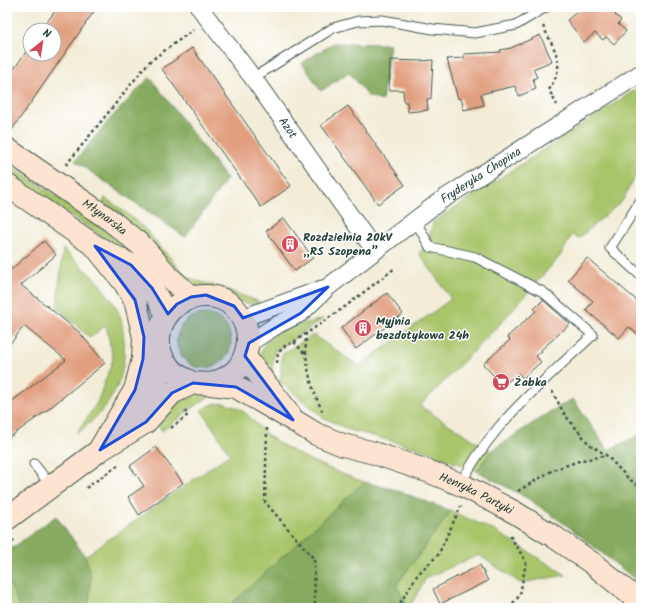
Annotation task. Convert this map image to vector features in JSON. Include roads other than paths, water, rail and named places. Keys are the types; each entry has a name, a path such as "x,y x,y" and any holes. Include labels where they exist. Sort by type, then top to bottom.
{"main road":[{"name":"Młynarska","path":"7,149 110,220 142,246 168,276 191,297"},
{"path":"7,185 95,246 131,265 152,288 166,316"},
{"path":"95,246 124,282 135,300 144,337 143,359 135,390 100,450"},
{"path":"206,295 221,298 234,306 243,318 248,330 247,349 258,375 270,387 293,420 236,387 202,383 178,376 166,364 161,353 159,340 161,328 166,316 177,304 191,297 206,295"},
{"name":"Fryderyka Chopina","path":"7,519 100,450 146,422 172,393 202,383 226,379 238,369 247,349"},
{"name":"Fryderyka Chopina","path":"100,450 142,401 166,364"},
{"name":"Henryka Partyki","path":"293,420 316,434 342,445 402,462 461,494 504,507 553,536 592,563 641,603"}],"street":[{"name":"Azot","path":"203,13 253,78 375,251"},
{"name":"Fryderyka Chopina","path":"247,349 277,325 301,313 328,287 440,201 641,73"},
{"name":"Fryderyka Chopina","path":"243,318 328,287"}],"lane":[{"path":"253,78 332,28 358,21 382,20 433,29 475,33 516,25 546,7"},
{"path":"641,200 610,248 641,276"},
{"path":"414,220 430,247 474,257 543,292 593,335 523,401 499,427 469,467 461,494"},
{"path":"34,464 51,486"}],"place":[{"name":"Rozdzielnia 20kV „RS Szopena”","path":"290,244"},
{"name":"Myjnia bezdotykowa 24h","path":"363,328"},
{"name":"Żabka","path":"501,382"}]}
